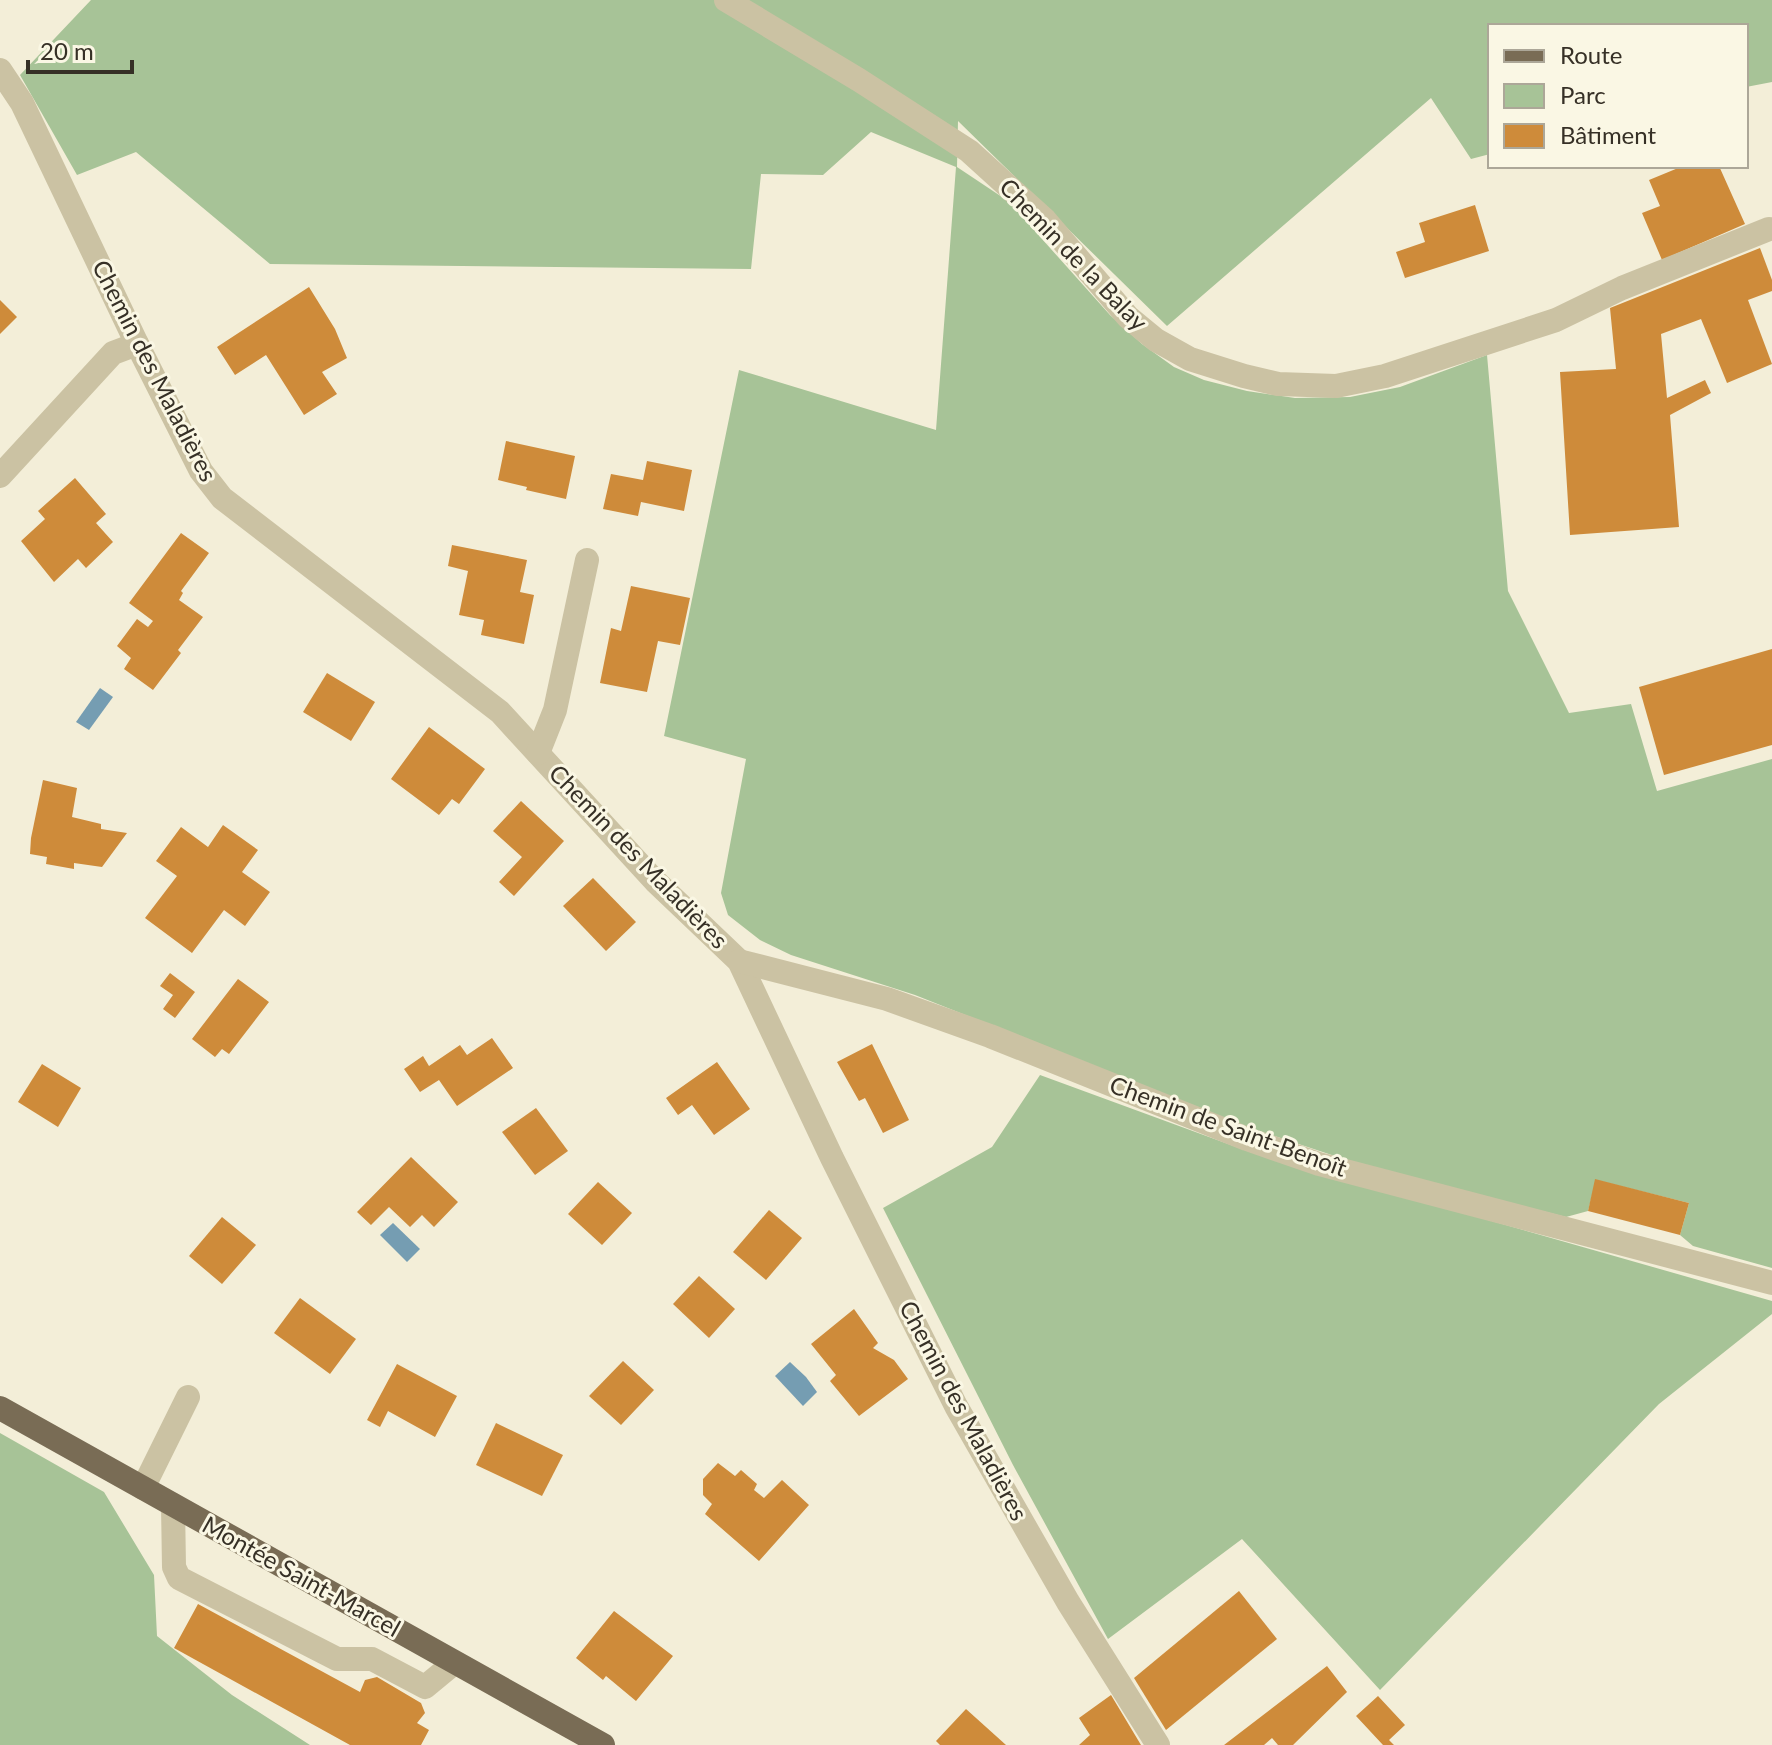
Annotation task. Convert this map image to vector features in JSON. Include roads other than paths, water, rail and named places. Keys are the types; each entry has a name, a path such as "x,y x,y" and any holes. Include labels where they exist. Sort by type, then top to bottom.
{"main road":[{"name":"Montée Saint-Marcel","path":"0,1408 603,1745"}],"street":[{"name":"Chemin de la Balay","path":"726,0 969,151 1045,220 1128,317 1156,340 1190,359 1255,379 1278,384 1336,386 1385,376 1556,320 1622,288 1769,229"},
{"name":"Chemin des Maladières","path":"0,70 22,103 201,471 222,498 500,712 655,881 739,961 832,1158 956,1406 1068,1602 1158,1745"},
{"path":"0,476 113,353 137,344"},
{"path":"538,753 555,710 587,560"},
{"name":"Chemin de Saint-Benoît","path":"739,961 887,999 1319,1164 1772,1283"},
{"path":"143,1488 188,1397"},
{"path":"173,1505 174,1567 179,1578 337,1659 372,1659 425,1687 454,1663"}],"water":[{"path":"100,688 113,697 89,730 76,722"},
{"path":"393,1223 420,1249 407,1262 380,1235"},
{"path":"790,1362 817,1392 803,1406 775,1376"}]}
